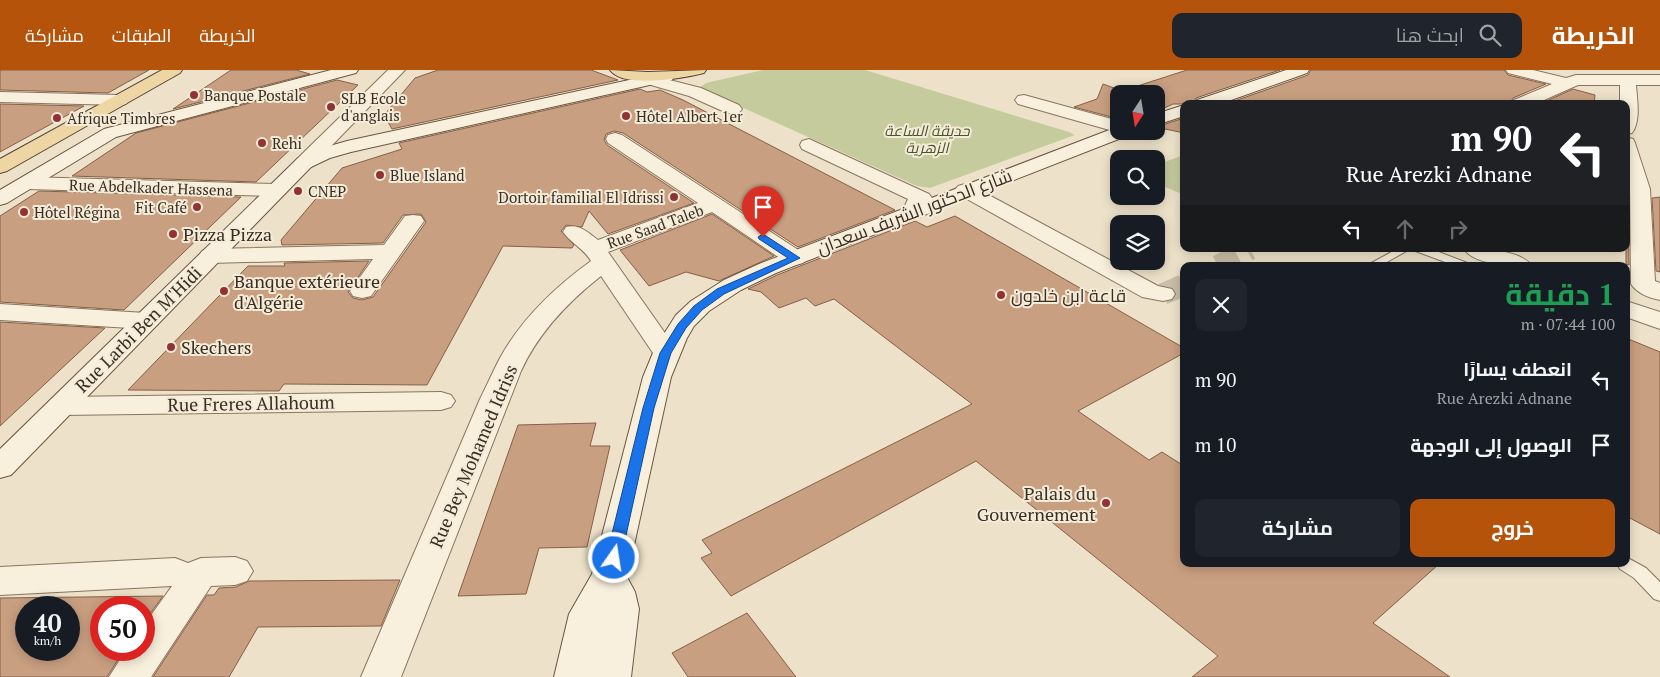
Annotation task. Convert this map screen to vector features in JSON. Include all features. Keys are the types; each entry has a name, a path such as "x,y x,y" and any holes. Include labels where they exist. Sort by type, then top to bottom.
{"main road":[{"path":"0,167 174,70"},
{"path":"618,70 637,76 658,78 698,70"}],"street":[{"path":"0,199 110,133 350,70"},
{"name":"Rue Larbi Ben M'Hidi","path":"0,467 397,70"},
{"path":"1215,100 1301,70"},
{"path":"1514,70 1572,82 1660,80"},
{"path":"304,163 323,154 346,147 658,78 734,109"},
{"path":"1628,80 1630,100"},
{"path":"1529,100 1572,82"},
{"path":"0,97 120,100"},
{"path":"1024,100 1110,124"},
{"path":"1165,117 1180,111"},
{"name":"شارغ الدكتور الشريف سعدان","path":"574,677 588,614 609,577 648,408 666,353 682,326 698,308 720,292 795,258 965,190 1110,136"},
{"path":"615,139 795,258"},
{"path":"809,145 922,198 918,200 914,210"},
{"path":"1630,156 1640,189 1643,284 1660,293"},
{"name":"Rue Abdelkader Hassena","path":"27,183 276,190"},
{"path":"965,190 1151,292 1163,294"},
{"name":"Rue Saad Taleb","path":"600,255 714,204"},
{"path":"362,291 413,220"},
{"path":"574,232 600,255 666,353"},
{"path":"210,256 390,252"},
{"path":"1484,252 1510,262"},
{"name":"Rue Bey Mohamed Idriss","path":"381,677 494,399 512,360 530,332 556,301 600,255"},
{"path":"1630,310 1660,321"},
{"path":"0,312 146,320"},
{"name":"Rue Freres Allahoum","path":"61,406 441,401"},
{"path":"0,581 203,572 130,677"},
{"path":"609,577 618,592 621,610 611,677"}],"lane":[{"path":"1380,262 1399,252"},
{"path":"1430,252 1456,262"},
{"path":"1630,567 1640,573 1660,594"}],"green space":[{"name":"حديقة الساعة الزهرية","path":"763,70 865,70 1075,135 930,188 917,186 699,88 706,83"},
{"path":"1180,156 1180,193 1165,187 1165,162"}],"building":[{"path":"0,70 149,70 108,93 0,90"},
{"path":"231,70 296,70 310,74 173,109"},
{"path":"438,70 591,70 618,80 392,129 384,115 415,78"},
{"path":"1187,70 1280,70 1196,98 1195,100 1180,100 1180,104 1173,104 1165,108 1165,85 1141,85"},
{"path":"1311,70 1504,70 1508,75 1546,84 1512,100 1237,100 1308,75"},
{"path":"337,80 358,85 256,182 72,176 136,133"},
{"path":"1103,84 1110,87 1110,117 1074,107 1097,99"},
{"path":"640,89 647,92 660,90 683,100 895,210 798,247 623,133 614,131 606,134 604,140 607,145 694,203 608,234 589,211 582,227 566,225 561,231 574,245 572,248 503,246 427,385 284,384 279,391 128,390 248,266 285,266 284,263 369,261 348,292 353,298 362,300 373,297 426,222 421,214 403,215 383,243 282,245 281,240 342,168 402,149 399,143"},
{"path":"1573,89 1595,95 1594,100 1549,100"},
{"path":"0,104 84,106 0,152"},
{"path":"1180,119 1180,132 1165,129 1165,124"},
{"path":"39,191 241,197 124,310 0,302 0,216"},
{"path":"1660,197 1660,272 1656,271 1652,198"},
{"path":"712,214 774,256 719,281 686,272 649,286 620,250"},
{"name":"Palais du Gouvernement","path":"955,216 1180,346 1180,355 1078,411 1149,460 1162,452 1180,463 1180,567 1436,567 1373,623 1450,677 1192,677 1218,656 976,461 731,596 701,558 712,553 702,540 972,404 834,299 815,306 806,298 779,308 761,292 748,289 777,275 915,221 927,227"},
{"path":"1626,252 1629,252 1629,262 1626,262"},
{"path":"0,322 105,328 0,426"},
{"path":"1630,340 1660,352 1660,534 1630,518"},
{"path":"596,423 590,446 610,446 587,547 539,548 526,594 458,596 518,425"},
{"path":"400,580 381,626 258,627 229,677 153,677 207,595 214,595 219,588 236,587 249,581"},
{"path":"155,596 163,596 155,607"},
{"path":"80,597 90,597 90,661 117,661 107,677 0,677 0,598 15,598 15,661 80,661"},
{"path":"747,613 796,677 688,677 672,653"}],"tunnel":[{"path":"1226,262 1244,252"},
{"path":"1163,294 1180,287"}],"place":[{"name":"Banque Postale","path":"194,95"},
{"name":"SLB Ecole d'anglais","path":"331,107"},
{"name":"Hôtel Albert 1er","path":"626,116"},
{"name":"Afrique Timbres","path":"57,118"},
{"name":"Rehi","path":"262,143"},
{"name":"Blue Island","path":"380,175"},
{"name":"CNEP","path":"298,191"},
{"name":"Dortoir familial El Idrissi","path":"674,197"},
{"name":"Fit Café","path":"197,207"},
{"name":"Hôtel Régina","path":"24,212"},
{"name":"Pizza Pizza","path":"173,234"},
{"name":"Banque extérieure d'Algérie","path":"224,291"},
{"name":"قاعة ابن خلدون","path":"1001,295"},
{"name":"Skechers","path":"171,347"},
{"name":"Palais du Gouvernement","path":"1106,503"}],"route":[{"path":"614,558 648,408 666,353 682,326 698,308 720,292 743,280 795,258 763,237"}]}
